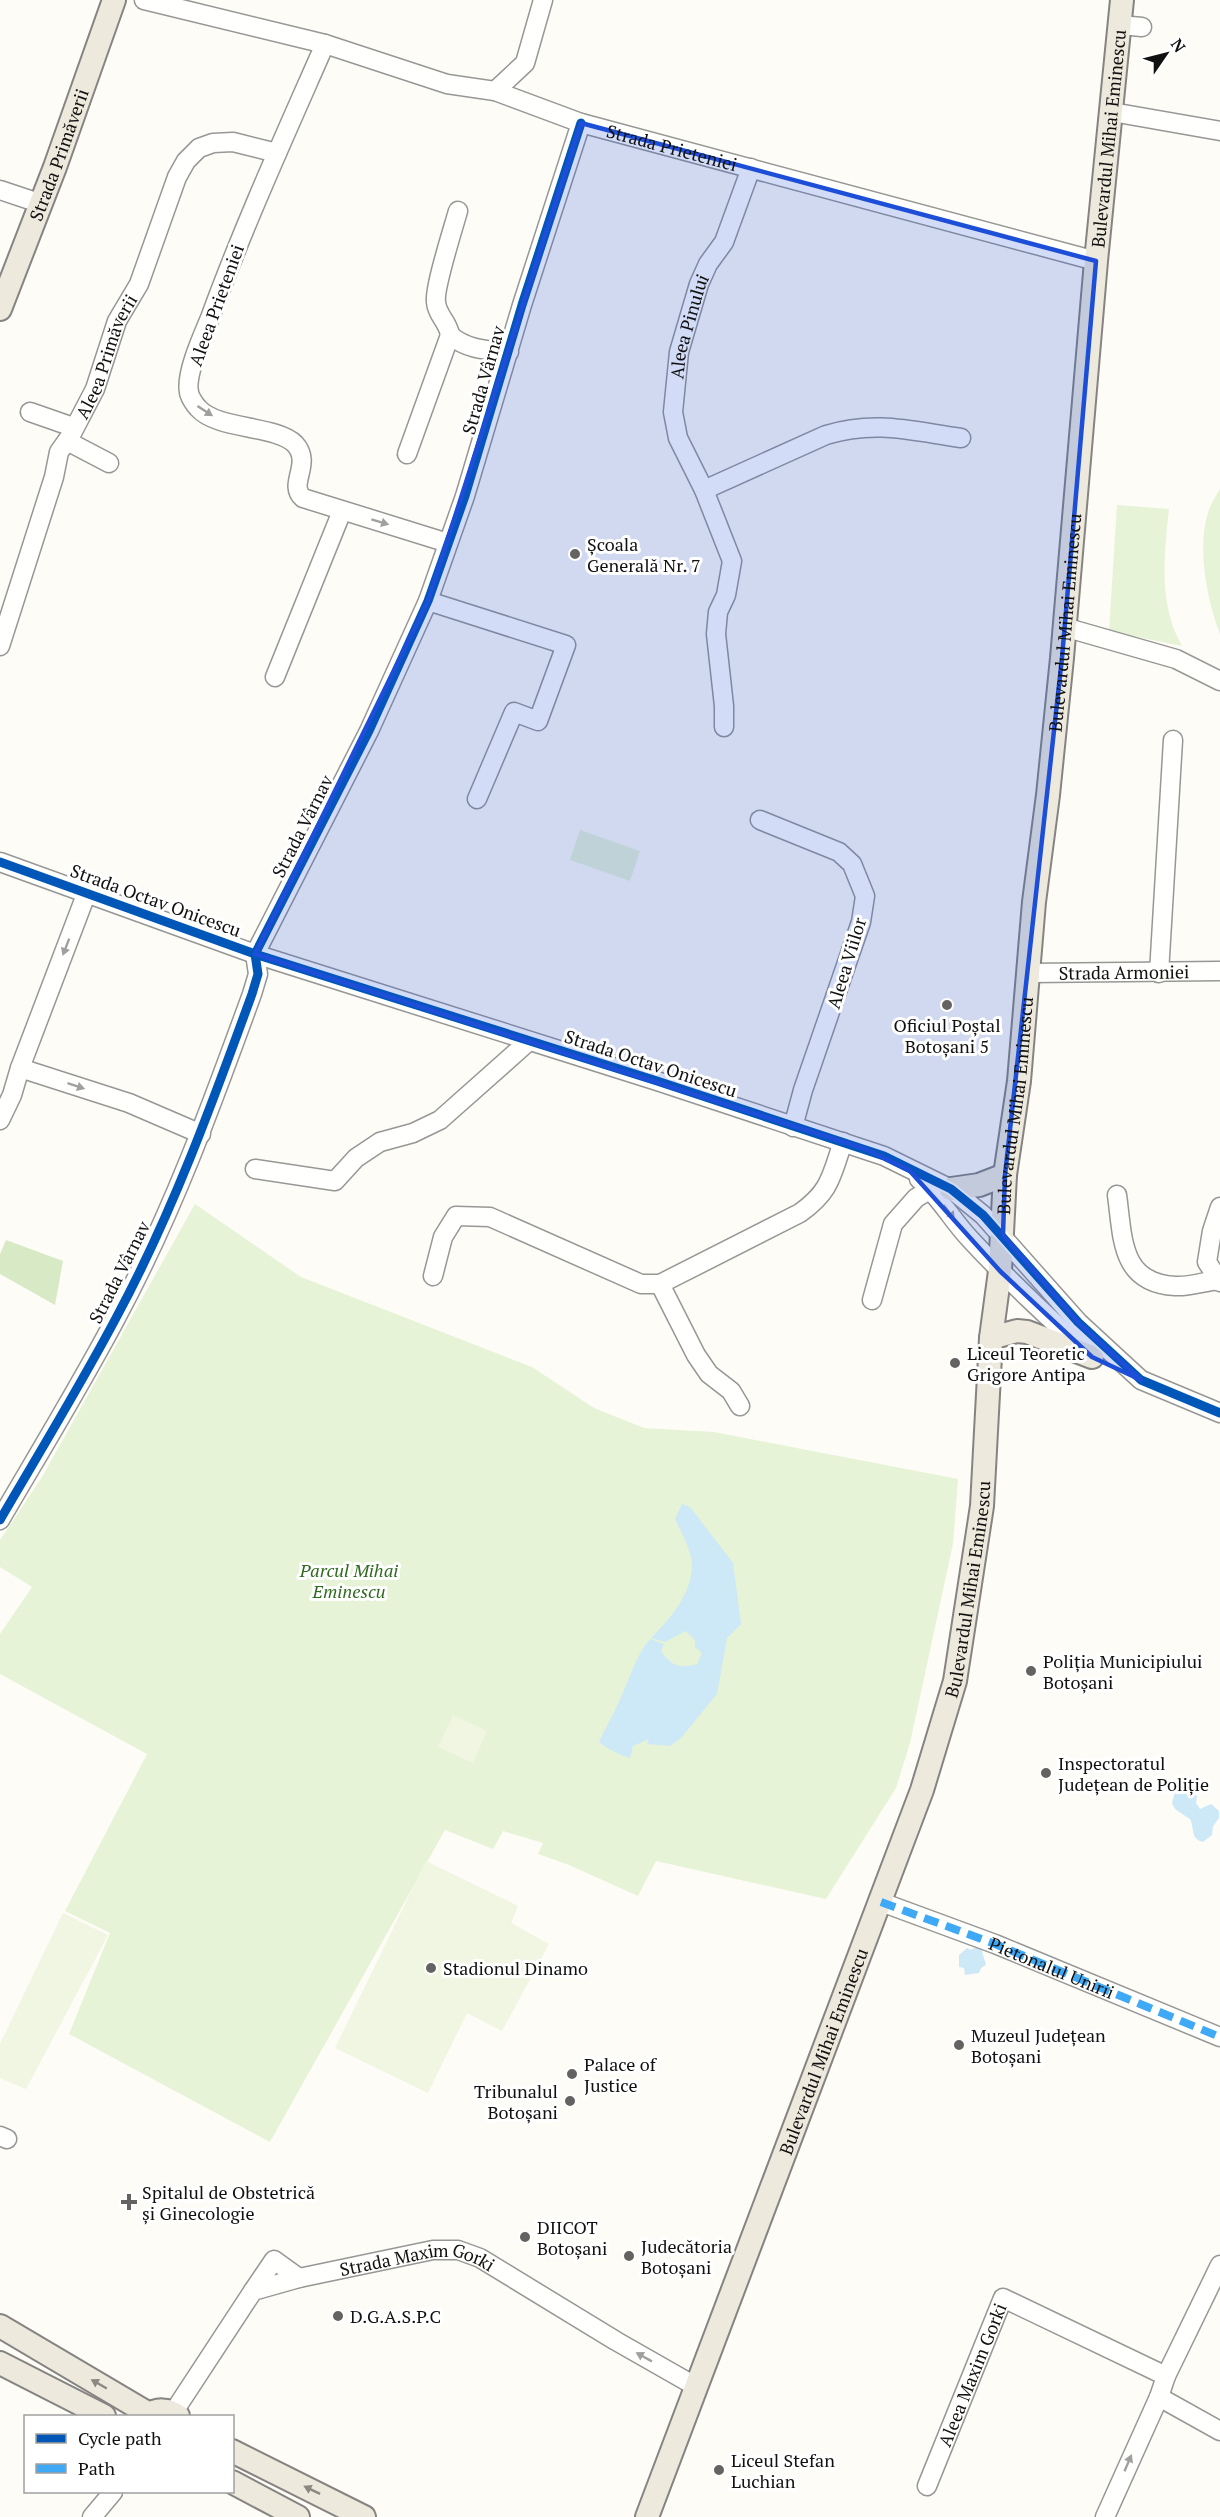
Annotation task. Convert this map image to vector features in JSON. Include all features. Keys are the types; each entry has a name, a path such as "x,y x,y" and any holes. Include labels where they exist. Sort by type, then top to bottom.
{"main road":[{"name":"Strada Primăverii","path":"0,309 39,203 55,167 114,0"},
{"name":"Bulevardul Mihai Eminescu","path":"647,2517 881,1902 922,1790 955,1682 982,1506 991,1338 1000,1271 1005,1174 1019,1081 1030,973 1034,902 1048,795 1122,0"},
{"path":"941,1189 979,1185 1005,1174"},
{"path":"991,1338 1017,1331 1028,1332 1092,1357"},
{"path":"0,2326 148,2415 161,2410 175,2415"},
{"path":"0,2363 102,2415"},
{"path":"234,2452 364,2517"},
{"path":"234,2483 298,2517"}],"street":[{"name":"Strada Prieteniei","path":"144,0 325,45 447,84 495,92 581,123 1096,261"},
{"path":"495,92 525,63 543,0"},
{"path":"1120,25 1142,27"},
{"name":"Aleea Prieteniei","path":"325,45 234,253 192,364 189,392 198,409 220,420 288,439 301,454 303,467 297,485 298,494 310,502 448,543"},
{"path":"1112,112 1220,131"},
{"name":"Strada Vârnav","path":"1,1514 116,1319 167,1213 201,1134 258,974 255,954 369,731 428,602 465,496 522,305 581,123"},
{"name":"Aleea Primăverii","path":"0,646 54,477 59,452 95,388 117,321 139,284 177,177 186,161 200,148 213,143 233,142 277,153"},
{"name":"Aleea Pinului","path":"724,728 724,706 716,634 718,612 726,595 732,561 704,490 678,438 673,412 679,352 699,284 708,264 724,242 750,168"},
{"path":"0,190 39,203"},
{"path":"407,454 450,335 448,325 439,316 435,300 458,211"},
{"path":"450,335 460,344 472,348 509,352"},
{"path":"30,412 70,434 109,463"},
{"path":"704,490 826,435 844,430 873,426 961,438"},
{"path":"275,676 342,511"},
{"path":"428,602 566,645 538,721 514,712 477,799"},
{"path":"1064,627 1176,659 1220,681"},
{"path":"1159,973 1173,740"},
{"name":"Aleea Viilor","path":"760,820 839,852 852,864 865,896 861,922 803,1090 793,1126"},
{"name":"Strada Octav Onicescu","path":"0,862 255,954 884,1156 983,1215 1078,1322 1141,1380 1220,1413"},
{"path":"0,1120 12,1095 20,1068 87,892"},
{"name":"Strada Armoniei","path":"1030,973 1220,971"},
{"path":"255,1169 334,1181 356,1158 380,1142 413,1133 440,1120 529,1041"},
{"path":"20,1068 129,1103 201,1134"},
{"path":"432,1276 443,1237 456,1216 490,1217 641,1284 660,1284 800,1213 814,1203 823,1194 843,1142"},
{"path":"872,1300 893,1224 916,1198 941,1189 964,1232 1000,1271 1092,1357 1141,1380"},
{"path":"1117,1196 1126,1254 1139,1275 1156,1282 1176,1286 1218,1281 1207,1262 1212,1231 1220,1207"},
{"path":"660,1284 696,1355 709,1374 731,1391 740,1406"},
{"name":"Pietonalul Unirii","path":"881,1902 995,1944 1220,2037"},
{"name":"Strada Maxim Gorki","path":"175,2415 253,2291 299,2278 433,2250 459,2250 480,2258 695,2386"},
{"path":"1105,2517 1159,2397 1166,2376 1220,2265"},
{"name":"Aleea Maxim Gorki","path":"927,2486 1003,2298 1166,2376"},
{"path":"1159,2397 1220,2432"},
{"path":"92,2517 112,2493"}],"highlighted area":[{"path":"581,123 1096,261 1062,658 1005,1175 1003,1235 1078,1322 1141,1380 1092,1357 1000,1271 909,1170 865,1149 255,954 428,601"}],"green space":[{"path":"1220,489 1220,634 1207,589 1203,539 1210,507"},
{"path":"1117,505 1169,509 1165,561 1166,596 1174,630 1182,646 1109,631"},
{"path":"580,830 640,851 630,881 570,860"},
{"name":"Parcul Mihai Eminescu","path":"195,1204 301,1277 532,1367 594,1408 644,1428 714,1432 958,1479 953,1544 910,1743 896,1788 826,1899 656,1861 638,1896 569,1865 538,1854 543,1843 503,1831 493,1849 445,1830 270,2142 69,2034 110,1933 65,1911 147,1754 0,1674 0,1634 32,1587 0,1567 0,1540 42,1477"},
{"path":"6,1240 63,1261 55,1305 0,1274 0,1254"},
{"path":"453,1715 487,1731 473,1763 438,1747"},
{"name":"Stadionul Dinamo","path":"426,1861 518,1906 511,1923 549,1944 502,2031 467,2013 428,2093 335,2048"},
{"path":"63,1913 108,1935 26,2089 0,2078 0,2044"}],"water":[{"path":"682,1504 690,1507 733,1563 741,1624 727,1638 717,1694 681,1738 670,1746 647,1744 649,1739 633,1746 630,1758 614,1752 599,1742 645,1645 650,1639 664,1644 661,1651 672,1663 681,1666 697,1664 702,1653 695,1647 695,1640 686,1631 665,1642 651,1638 679,1605 691,1575 690,1552 675,1519"},
{"path":"1187,1789 1197,1796 1196,1803 1200,1809 1211,1804 1219,1811 1219,1818 1213,1826 1212,1835 1203,1842 1194,1836 1190,1819 1175,1809 1172,1803 1175,1792"},
{"path":"976,1947 981,1948 986,1965 979,1973 965,1975 964,1968 959,1967 959,1955 967,1948 971,1950"}],"marked path":[{"path":"881,1902 995,1944 1220,2037"}],"cycle path":[{"path":"0,1520 74,1394 155,1239 206,1117 252,994 258,974 255,954 369,731 428,601 465,496 522,305 581,123"},
{"path":"0,862 255,954 657,1081 884,1156 951,1189 983,1215 1078,1322 1141,1380 1220,1413"}],"place":[{"name":"Școala Generală Nr. 7","path":"575,554"},
{"name":"Oficiul Poștal Botoșani 5","path":"947,1005"},
{"name":"Liceul Teoretic Grigore Antipa","path":"955,1363"},
{"name":"Poliția Municipiului Botoșani","path":"1031,1671"},
{"name":"Inspectoratul Județean de Poliție","path":"1046,1773"},
{"name":"Stadionul Dinamo","path":"431,1968"},
{"name":"Muzeul Județean Botoșani","path":"959,2045"},
{"name":"Palace of Justice","path":"572,2074"},
{"name":"Tribunalul Botoșani","path":"570,2101"},
{"name":"Spitalul de Obstetrică și Ginecologie","path":"129,2202"},
{"name":"DIICOT Botoșani","path":"525,2237"},
{"name":"Judecătoria Botoșani","path":"629,2256"},
{"name":"D.G.A.S.P.C","path":"338,2316"},
{"name":"Liceul Stefan Luchian","path":"719,2470"}]}
